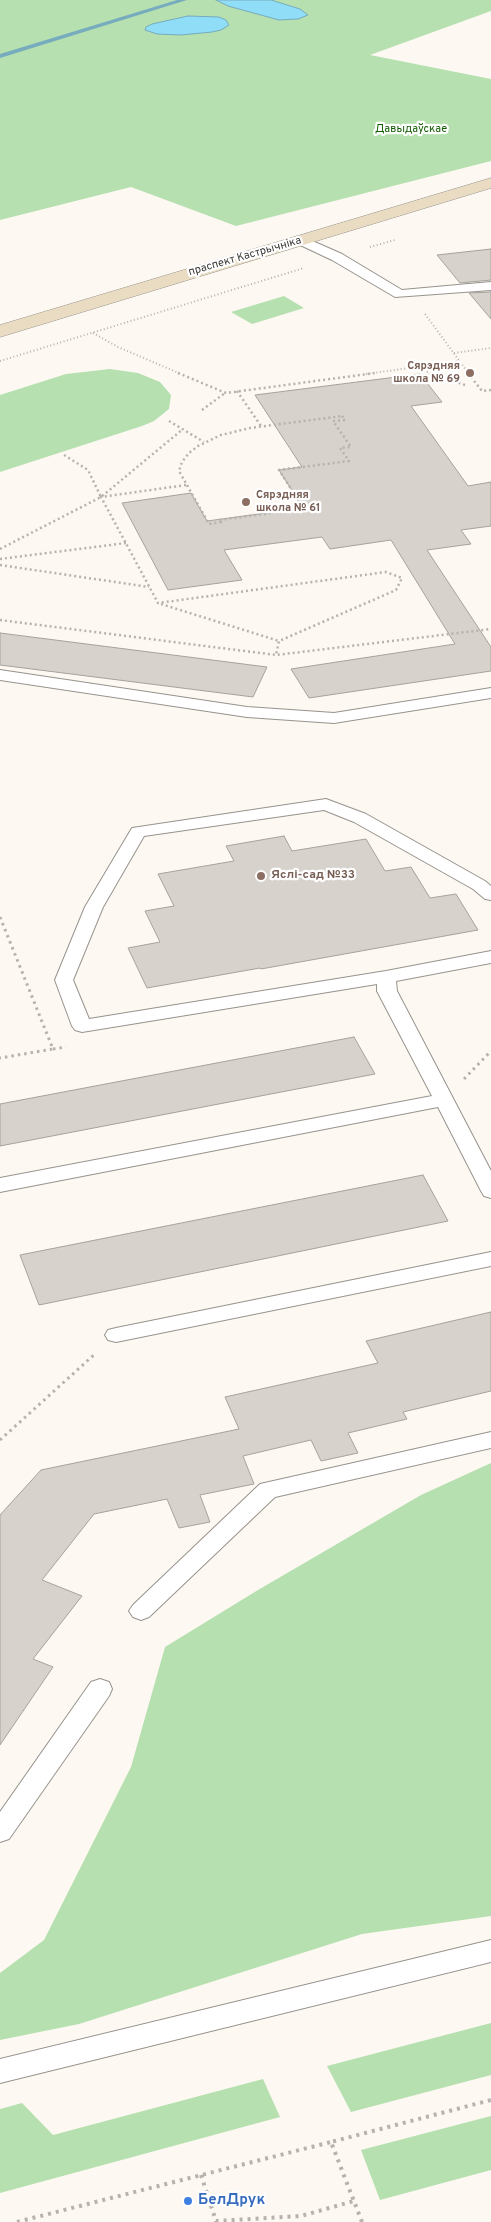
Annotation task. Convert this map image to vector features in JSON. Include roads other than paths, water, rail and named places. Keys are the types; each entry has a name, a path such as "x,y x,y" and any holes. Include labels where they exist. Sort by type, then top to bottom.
{"main road":[{"name":"праспект Кастрычніка","path":"0,331 491,183"}],"lane":[{"path":"301,240 338,257 400,294 491,286"},
{"path":"0,675 247,712 334,718 491,694"},
{"path":"491,895 480,885 360,818 326,804 138,832 94,907 64,980 82,1026 386,977 491,957"},
{"path":"386,977 387,991 491,1191"},
{"path":"0,1185 444,1100"},
{"path":"116,1335 491,1259"},
{"path":"141,1611 268,1490 491,1440"},
{"path":"0,1832 100,1689"},
{"path":"0,2071 491,1951"}],"water":[{"path":"216,0 271,0 300,9 308,15 298,19 279,20 228,6"},
{"path":"188,16 219,17 226,20 229,25 221,30 212,32 181,35 157,34 145,30 146,27 152,24"}],"waterway":[{"path":"0,56 184,0"}],"place":[{"name":"Сярэдняя школа № 69","path":"470,373"},
{"name":"Сярэдняя школа № 61","path":"246,502"},
{"name":"Яслі-сад №33","path":"261,876"},
{"name":"БелДрук","path":"188,2201"}],"park label":[{"name":"Давыдаўскае","path":"411,130"}]}
